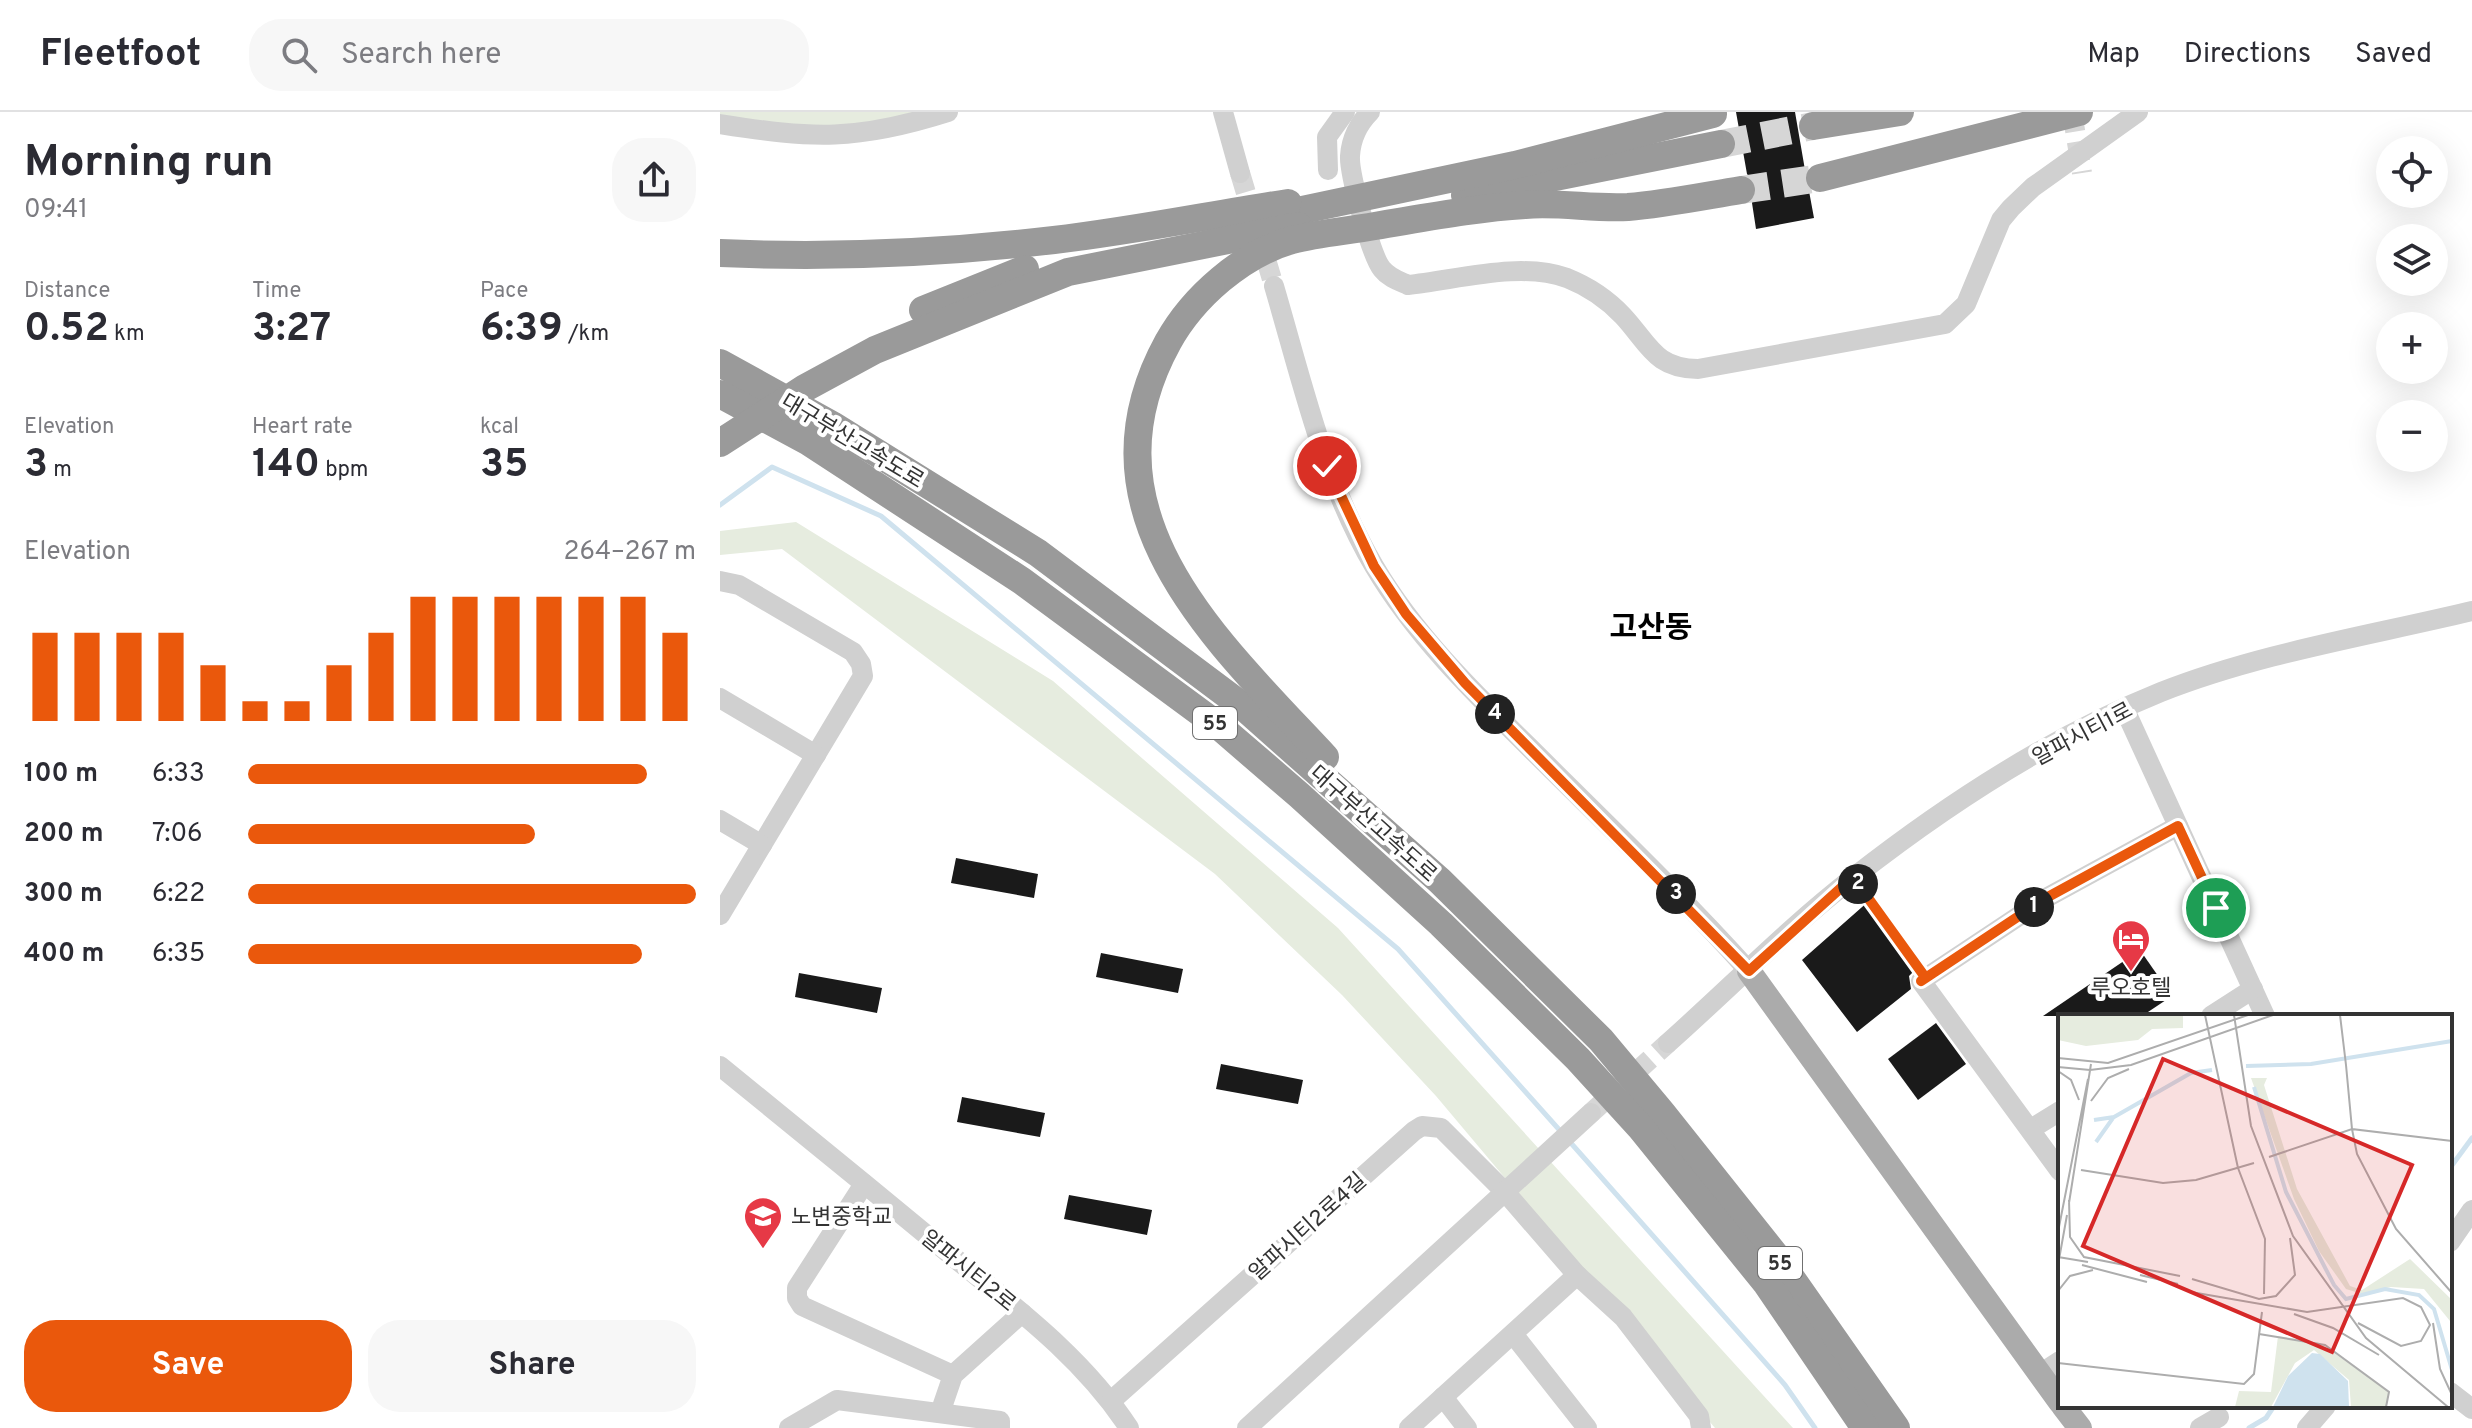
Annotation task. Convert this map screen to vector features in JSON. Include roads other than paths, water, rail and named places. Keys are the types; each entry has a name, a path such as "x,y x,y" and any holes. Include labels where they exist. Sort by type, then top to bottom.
{"highway":[{"path":"1813,126 1900,112"},
{"path":"1820,178 2079,112"},
{"path":"1411,204 1515,165 1713,114"},
{"path":"720,423 815,361 969,289 1061,257 1411,204 1721,144"},
{"path":"1411,204 1628,207 1741,190"},
{"path":"720,253 778,256 922,253 1288,221"},
{"path":"720,443 805,388 875,350 1068,272 1288,221"},
{"path":"1288,221 1254,258 1212,287 1176,329 1144,399 1137,478 1159,549 1197,616 1440,881"},
{"name":"대구부산고속도로","path":"720,364 832,425 1038,553 1245,708 1440,881 1601,1040 1775,1255 1884,1425"},
{"name":"대구부산고속도로","path":"720,394 809,442 1022,581 1220,727 1441,924 1578,1059 1640,1127 1884,1425"}],"main road":[{"path":"1749,971 2050,1368 2058,1392"},
{"path":"2065,1408 2080,1428"}],"street":[{"path":"720,124 780,134 863,135 894,130 948,112"},
{"path":"1223,112 1240,173"},
{"path":"1328,170 1327,137 1345,112"},
{"path":"1370,112 1355,136 1349,160 1371,247 1381,268 1391,278 1408,285 1546,272 1600,296 1663,361 1678,369 1945,324 1966,304 2001,220 2011,208 2033,187 2138,112"},
{"path":"1274,286 1327,466 1344,508 1374,566 1406,614 1465,683 1749,971 1668,1043"},
{"path":"720,581 739,585 853,652 861,664 863,676 720,915"},
{"name":"알파시티1로","path":"1749,971 1853,877 1968,795 2125,710 2226,669 2472,611"},
{"path":"720,698 816,755"},
{"path":"2125,710 2264,1014"},
{"path":"720,820 762,845"},
{"path":"2058,1168 1921,981 2046,898 2178,826"},
{"path":"2214,1014 2253,989"},
{"name":"알파시티2로","path":"720,1066 1022,1313 1071,1357 1111,1401 1129,1428"},
{"path":"2031,1129 2058,1112"},
{"path":"1247,1428 1591,1113"},
{"name":"알파시티2로4길","path":"1111,1401 1422,1126 1441,1128 1506,1193 1577,1275 1623,1317 1699,1416 1701,1428"},
{"path":"864,1184 797,1288 797,1298 802,1306 953,1375"},
{"path":"2452,1239 2472,1210"},
{"path":"1409,1428 1577,1275"},
{"path":"940,1413 953,1375 1022,1313"},
{"path":"1513,1334 1587,1428"},
{"path":"2452,1394 2472,1409"},
{"path":"1443,1397 1467,1428"},
{"path":"789,1428 837,1400 1000,1421 1000,1428"},
{"path":"2307,1428 2324,1408"},
{"path":"2200,1428 2219,1417"}],"waterway":[{"path":"720,505 772,467 881,516 1398,949 1563,1134"},
{"path":"2452,1165 2472,1138"},
{"path":"1570,1142 1785,1385 1815,1428"},
{"path":"2249,1428 2266,1418 2273,1408"}],"tunnel":[{"path":"2072,112 2082,173"},
{"path":"1721,144 1813,126"},
{"path":"1240,173 1274,286"},
{"path":"1741,190 1820,178"},
{"path":"1591,1113 1668,1043"}],"place":[{"name":"루오호텔","path":"2131,973"},
{"name":"노변중학교","path":"763,1250"}],"district":[{"name":"고산동","path":"1651,627"}]}
